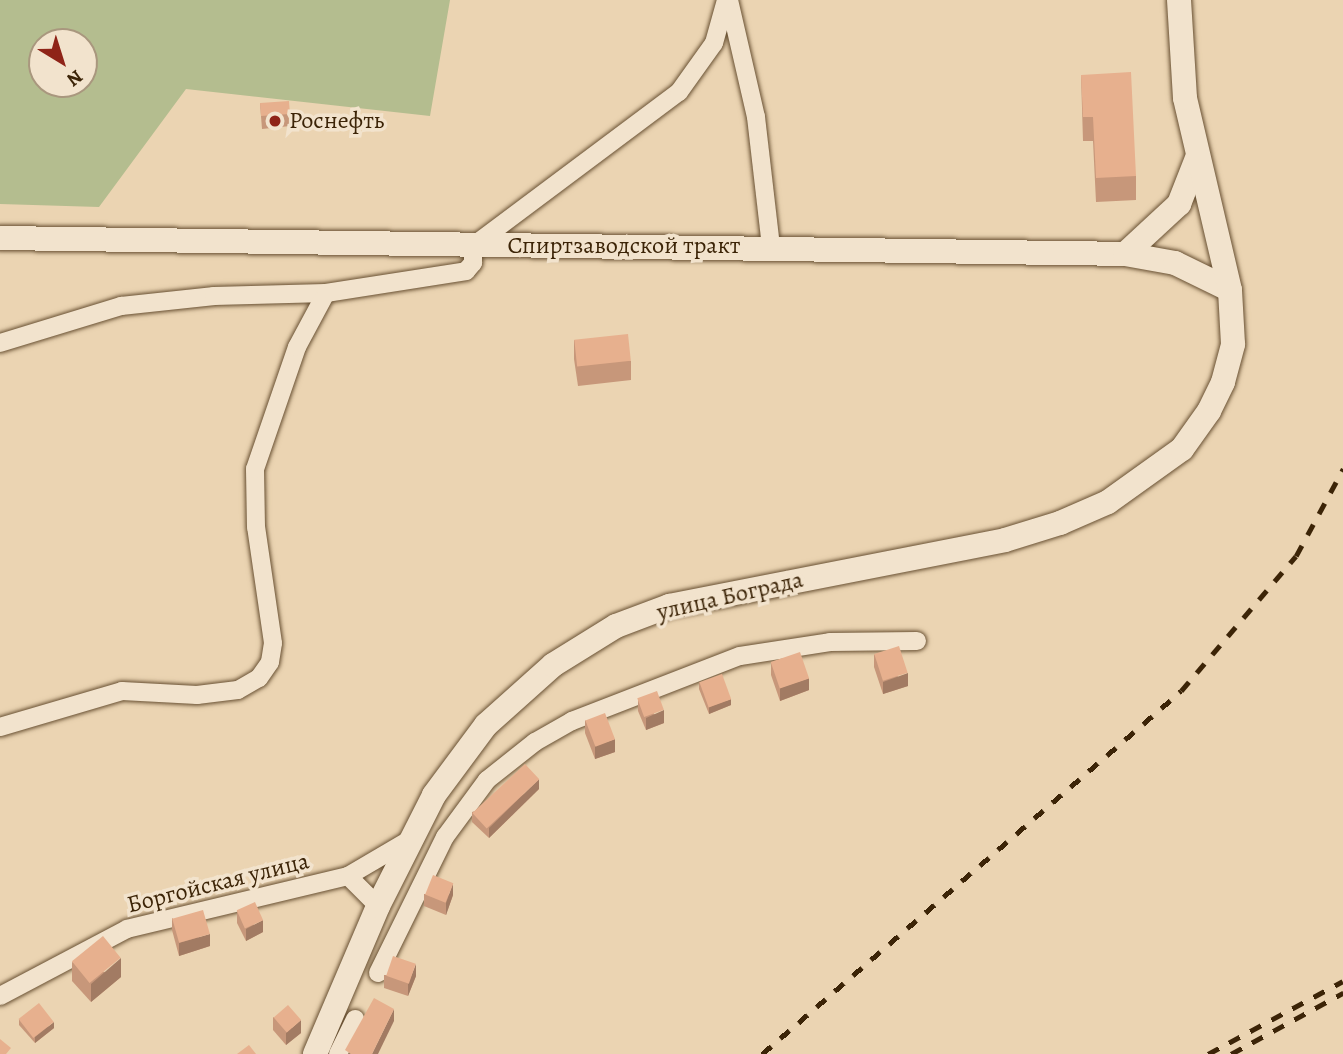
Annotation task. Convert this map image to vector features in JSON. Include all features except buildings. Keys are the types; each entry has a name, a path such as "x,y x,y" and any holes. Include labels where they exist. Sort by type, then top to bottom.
{"main road":[{"name":"улица Бограда","path":"320,1053 378,906 411,839 457,760 514,696 582,645 616,626 695,599 1005,540 1108,502 1182,449 1209,411 1223,382 1233,344 1230,290 1185,98 1179,0"},
{"path":"1125,254 1179,204 1197,158"},
{"name":"Спиртзаводской тракт","path":"0,238 473,246 771,246 1125,254 1175,263 1230,290"}],"street":[{"path":"0,343 121,306 214,296 326,293 466,271 473,263 473,246 679,92 714,43 728,0"},
{"path":"728,0 732,27 756,117 771,246"},
{"path":"0,727 122,691 197,695 238,690 259,678 270,662 272,643 256,527 255,469 297,347 326,293"},
{"path":"378,973 445,837 482,786 535,742 572,721 740,656 830,642 917,641"},
{"path":"457,760 482,786"},
{"name":"Боргойская улица","path":"0,996 127,929 348,876 411,839"},
{"path":"348,876 378,906"},
{"path":"320,1053 355,1019"}],"green space":[{"path":"0,0 450,0 430,116 186,89 99,207 0,204"}],"railway":[{"path":"762,1054 1181,691 1296,556 1343,469"},
{"path":"1208,1054 1343,981"},
{"path":"1231,1054 1343,993"}],"place":[{"name":"Роснефть","path":"275,121"}]}
